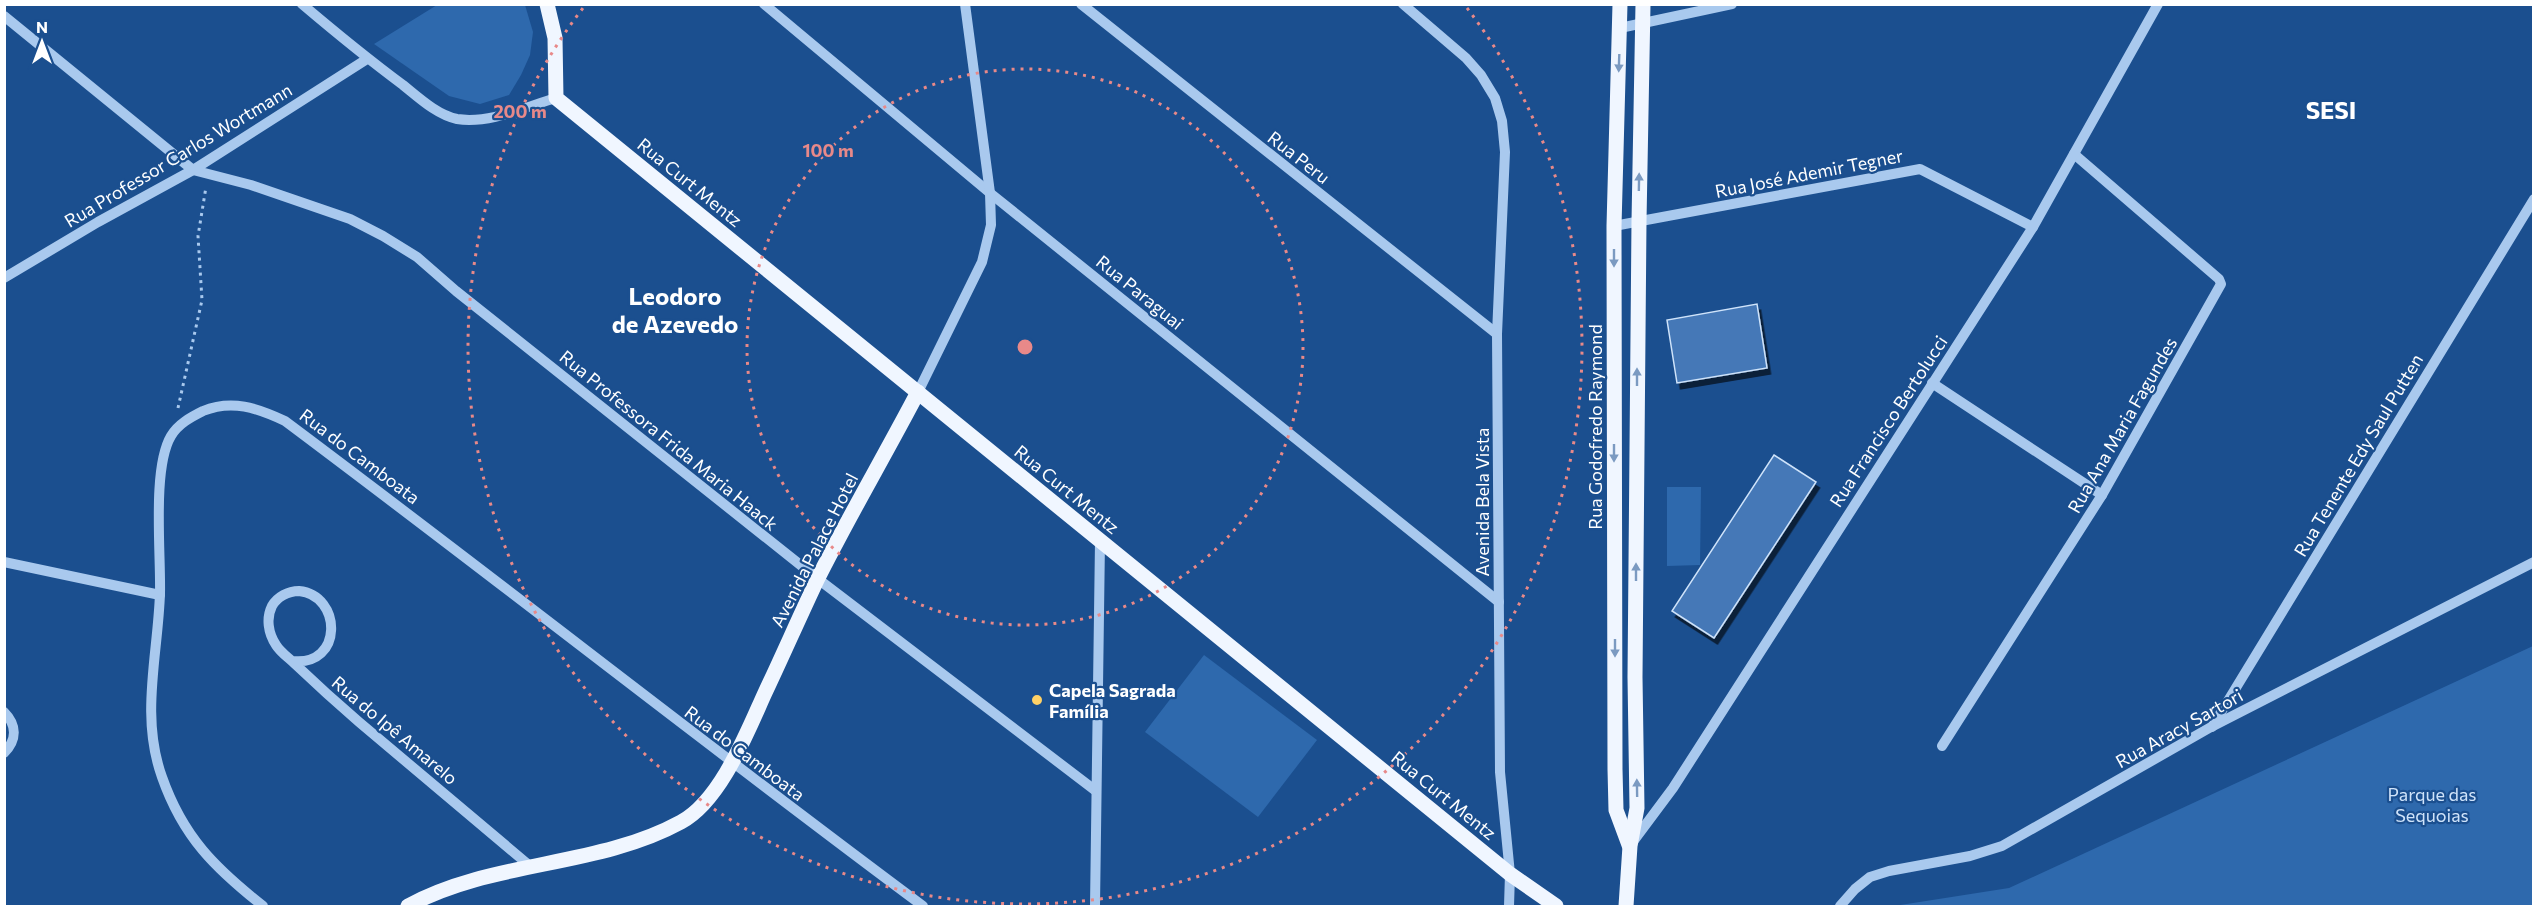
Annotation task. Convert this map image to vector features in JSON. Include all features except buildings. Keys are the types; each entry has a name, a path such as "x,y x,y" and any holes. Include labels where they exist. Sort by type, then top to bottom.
{"main road":[{"path":"547,4 555,38 556,98"},
{"name":"Rua Godofredo Raymond","path":"1620,4 1614,226 1616,810 1630,846"},
{"name":"Rua Godofredo Raymond","path":"1626,906 1630,846 1637,808 1635,666 1638,221 1643,4"},
{"name":"Rua Curt Mentz","path":"556,98 1510,874 1556,906"},
{"name":"Avenida Palace Hotel","path":"408,906 423,898 465,884 530,866 621,847 683,821 701,805 732,765 818,579 918,392"}],"street":[{"path":"302,4 367,59 431,107 456,119 498,116 556,98"},
{"name":"Rua Paraguai","path":"764,4 990,193 1499,602"},
{"name":"Avenida Palace Hotel","path":"918,392 982,262 991,225 990,193 964,4"},
{"name":"Rua Peru","path":"1081,4 1497,334"},
{"name":"Avenida Bela Vista","path":"1403,4 1414,8 1481,75 1495,98 1502,121 1505,152 1497,334 1500,772 1510,874 1509,906"},
{"path":"1620,28 1732,4"},
{"name":"Rua Francisco Bertolucci","path":"1630,846 1673,788 2033,227 2158,4"},
{"path":"4,16 193,170"},
{"name":"Rua Professor Carlos Wortmann","path":"4,278 98,222 193,170 367,59"},
{"name":"Rua Ana Maria Fagundes","path":"1942,746 2102,495 2221,284 2219,279 2074,154"},
{"name":"Rua José Ademir Tegner","path":"1614,226 1920,169 2033,227"},
{"name":"Rua Professora Frida Maria Haack","path":"193,170 251,185 350,219 417,257 456,291 818,579 1096,791"},
{"name":"Rua Tenente Edy Saul Putten","path":"2211,727 2534,199"},
{"path":"1932,383 2102,495"},
{"name":"Rua do Camboata","path":"264,906 214,865 193,841 162,778 153,747 151,713 160,595 160,470 171,436 193,416 222,404 240,405 266,412 285,421 403,509 732,765 923,906"},
{"path":"1095,906 1100,541"},
{"path":"4,562 160,595"},
{"name":"Rua Aracy Sartori","path":"1840,906 1870,877 1889,871 1970,856 2002,846 2211,727 2534,562"},
{"name":"Rua do Ipê Amarelo","path":"291,660 303,662 315,658 327,647 332,633 330,617 322,604 311,594 297,591 283,594 274,603 268,615 271,635 276,645 291,660 325,693 530,866"},
{"path":"4,712 14,728 14,738 4,753"}],"path":[{"path":"171,436 202,300 198,236 208,173"}],"green space":[{"path":"437,5 525,5 533,32 530,55 509,95 480,104 449,96 374,44"},
{"path":"1667,487 1701,487 1700,565 1667,566"},
{"name":"Parque das Sequoias","path":"2533,646 2533,906 1894,906 2009,888"},
{"path":"1204,655 1317,740 1258,817 1145,732"}],"place":[{"name":"Capela Sagrada Família","path":"1037,700"}],"district":[{"name":"SESI","path":"2331,109"},
{"name":"Leodoro de Azevedo","path":"675,309"}]}
